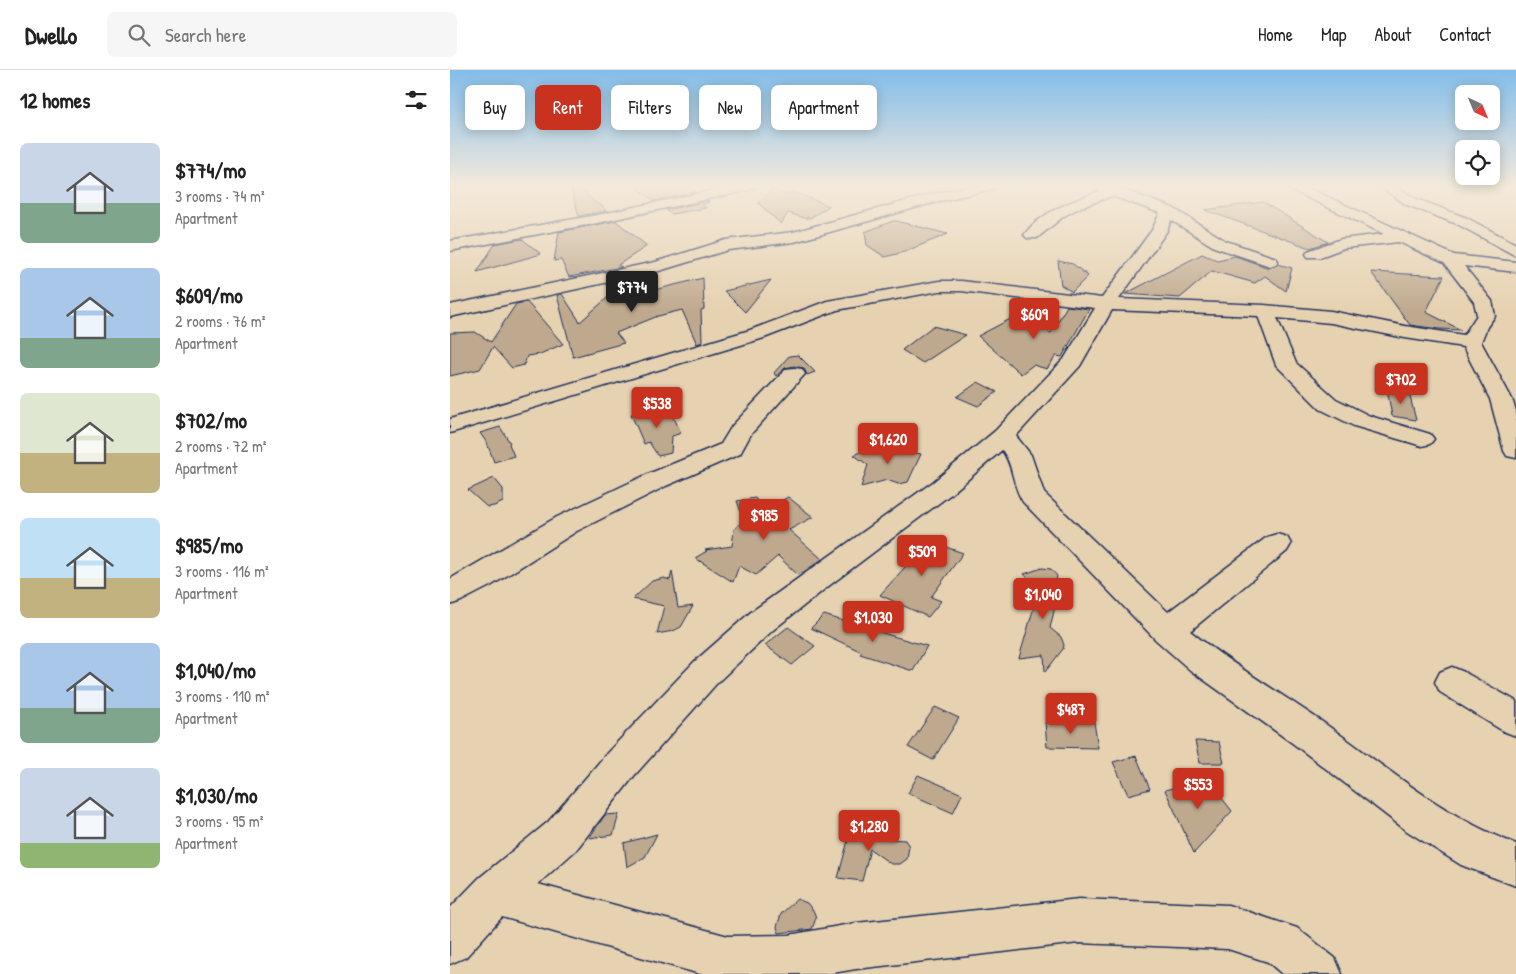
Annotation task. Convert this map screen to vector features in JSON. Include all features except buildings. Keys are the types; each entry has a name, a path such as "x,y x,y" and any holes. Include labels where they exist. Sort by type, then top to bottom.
{"street":[{"path":"450,246 546,228"},
{"path":"450,312 658,266 726,245 794,237 820,228"},
{"path":"1032,235 1040,228"},
{"path":"450,941 494,893 562,836 620,764 706,672 762,621 819,577 942,488 1003,436 1073,362 1096,319 1160,228"},
{"path":"1195,228 1220,244 1270,261"},
{"path":"1383,228 1450,260 1516,267"},
{"path":"1475,228 1516,251"},
{"path":"1314,254 1341,244 1401,236"},
{"path":"1450,260 1485,308 1486,316 1478,326 1471,342"},
{"path":"450,426 757,334 833,305 939,286 961,286 1107,304 1264,311 1331,317 1405,332 1471,342 1509,401 1516,450"},
{"path":"1264,311 1272,324 1286,365 1328,404 1362,420 1422,439"},
{"path":"450,593 481,577 567,524 657,480 731,449 740,431 794,374"},
{"path":"1003,436 1020,455 1032,496 1166,631 1202,660 1308,733 1421,817 1476,850 1516,865"},
{"path":"1166,631 1277,544"},
{"path":"1452,682 1516,720"},
{"path":"494,893 728,959 789,958 856,946 1079,921 1228,926 1281,944 1318,974"}]}
